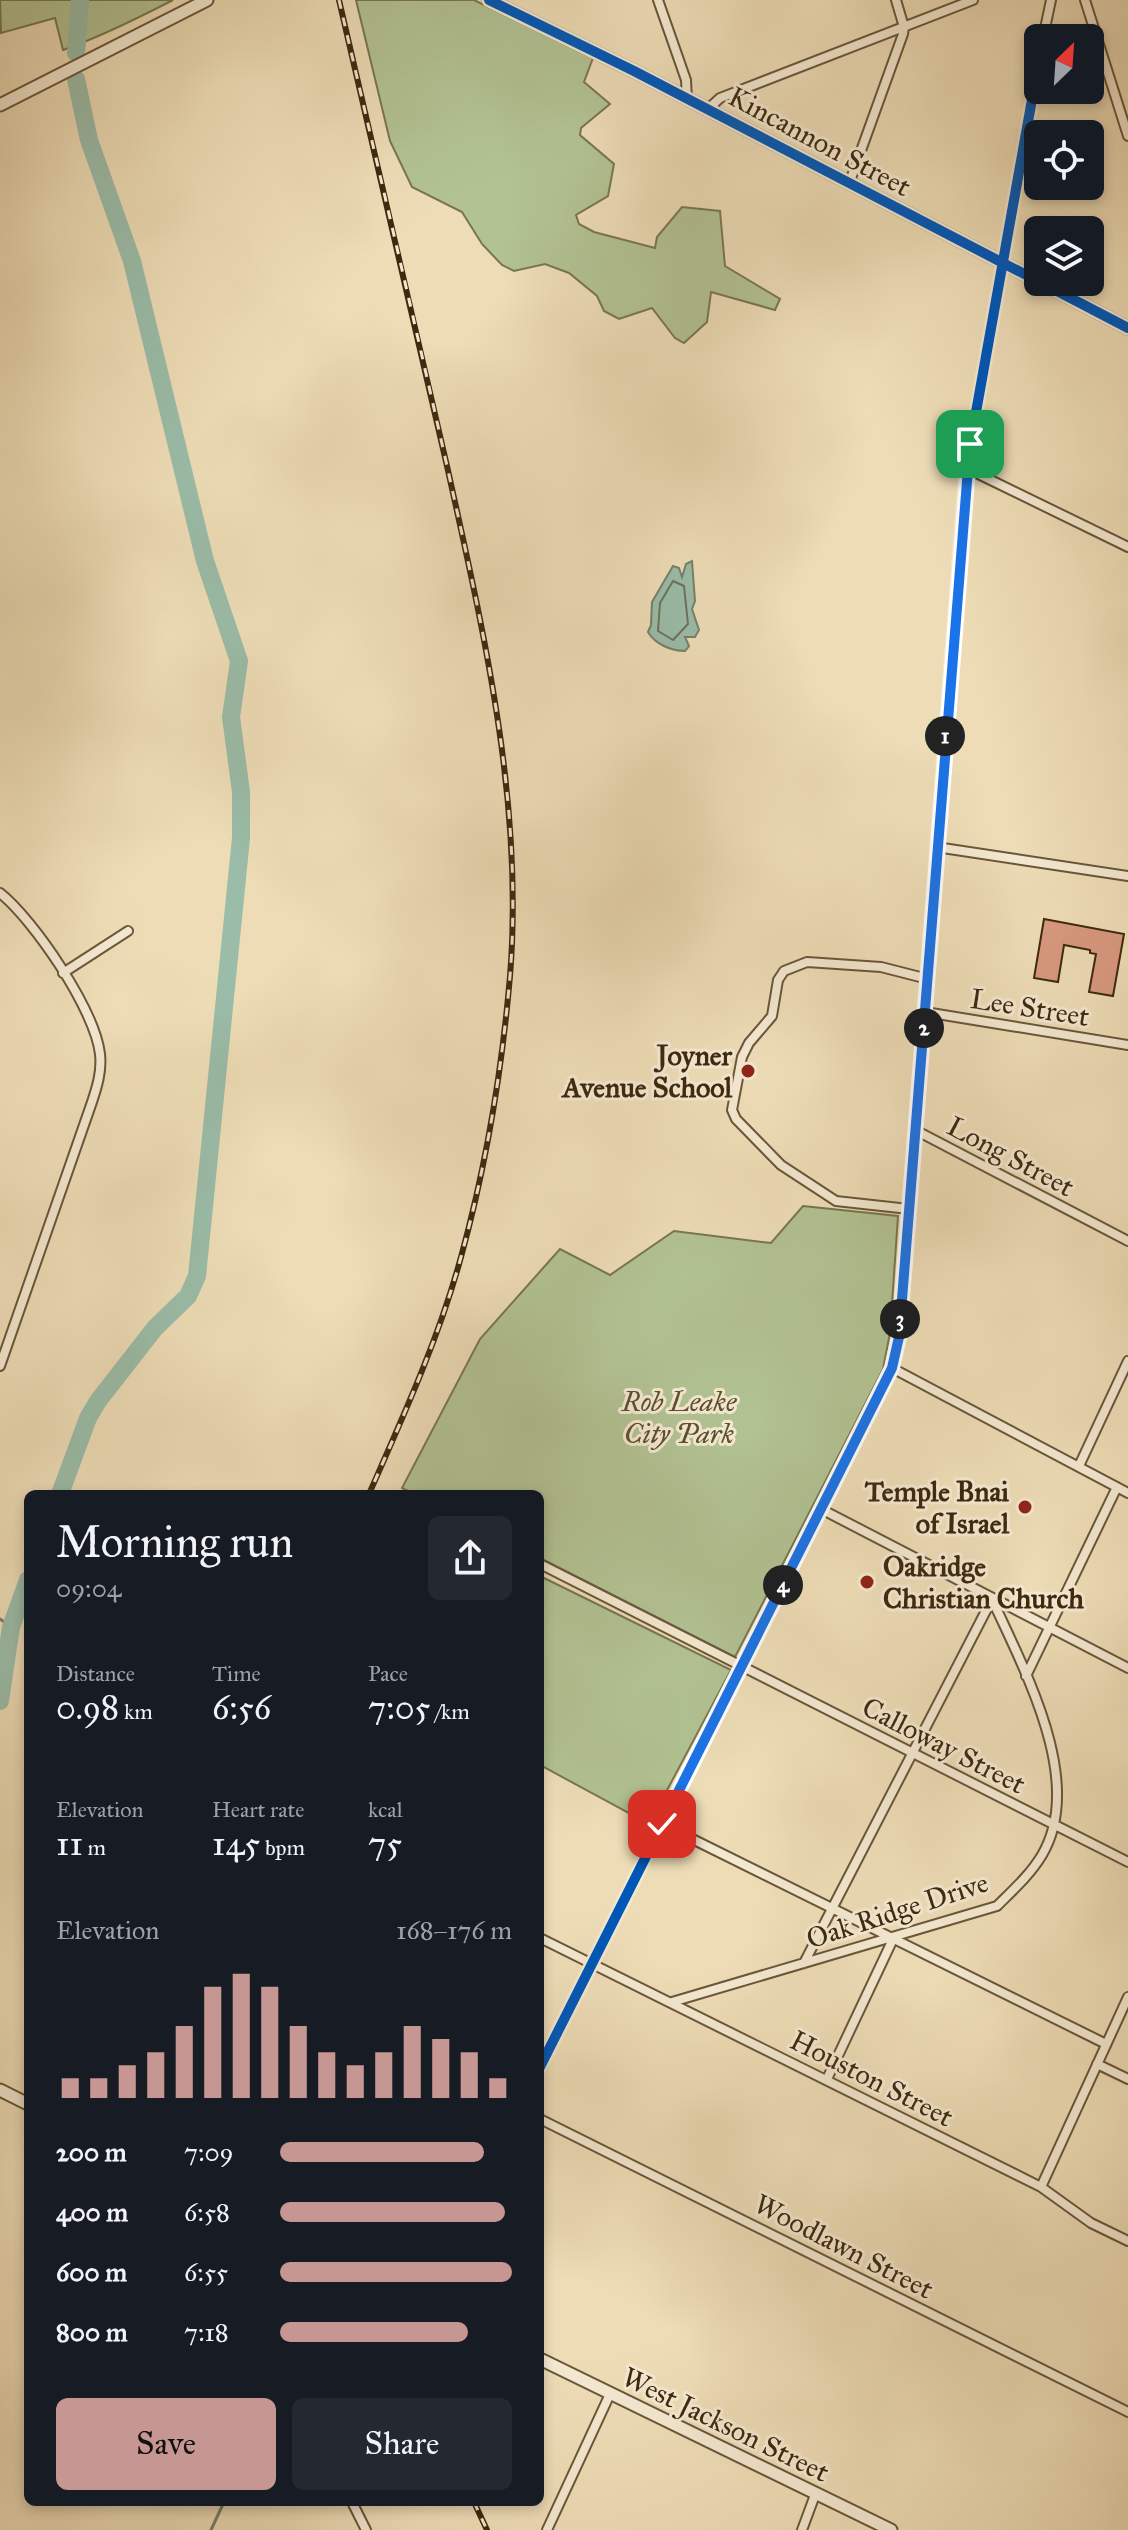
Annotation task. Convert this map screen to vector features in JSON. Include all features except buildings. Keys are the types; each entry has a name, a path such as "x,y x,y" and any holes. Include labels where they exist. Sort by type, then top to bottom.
{"street":[{"path":"0,105 207,0"},
{"name":"Kincannon Street","path":"489,0 1128,328"},
{"path":"658,0 686,80 687,99"},
{"path":"849,184 904,27 896,0"},
{"path":"707,110 720,98 973,0"},
{"path":"1046,24 1051,0"},
{"path":"1085,0 1128,136"},
{"path":"544,2059 892,1368 899,1337 917,1131 966,468 1031,104"},
{"path":"966,468 1128,547"},
{"path":"936,847 1128,876"},
{"path":"0,893 25,917 63,973 94,1028 100,1053 100,1076 0,1366"},
{"path":"63,973 128,931"},
{"path":"909,1209 836,1201 781,1165 736,1119 732,1110 742,1057 749,1043 772,1016 778,980 784,971 807,962 881,967 928,979"},
{"name":"Lee Street","path":"925,1012 1128,1045"},
{"name":"Long Street","path":"917,1131 1128,1241"},
{"path":"1079,1466 1128,1361"},
{"path":"892,1368 1128,1493"},
{"path":"1026,1676 1117,1487"},
{"path":"821,1509 1128,1668"},
{"name":"Calloway Street","path":"544,1566 1128,1862"},
{"path":"804,1963 992,1599"},
{"name":"Oak Ridge Drive","path":"672,2002 997,1906 1024,1879 1043,1854 1054,1825 1057,1789 1052,1749 1026,1676 992,1599"},
{"path":"662,1824 1106,2044"},
{"path":"827,2079 894,1937"},
{"name":"Houston Street","path":"544,1940 1041,2187 1091,2223 1128,2241"},
{"path":"1041,2187 1128,1997"},
{"path":"1097,2064 1128,2079"},
{"path":"0,2090 24,2102"},
{"name":"Woodlawn Street","path":"544,2121 1128,2412"},
{"name":"West Jackson Street","path":"544,2361 891,2530"},
{"path":"547,2530 610,2394"},
{"path":"802,2530 815,2495"},
{"path":"354,2506 366,2530"}],"green space":[{"path":"0,0 173,0 63,50 55,18 1,33"},
{"path":"356,0 474,0 593,58 584,82 610,104 581,128 580,135 614,164 608,196 576,215 579,224 594,232 655,248 657,237 682,207 720,211 725,266 780,299 775,310 711,292 707,322 684,343 675,338 652,308 619,319 604,311 597,296 569,273 545,264 514,271 502,265 482,244 462,212 412,187 390,141"},
{"name":"Rob Leake City Park","path":"803,1206 898,1216 890,1333 883,1369 735,1657 544,1560 544,1490 402,1488 480,1339 560,1249 610,1275 674,1231 771,1243"},
{"path":"544,1578 731,1670 649,1824 544,1767"}],"water":[{"path":"692,561 695,601 692,609 699,630 695,637 685,637 689,646 685,651 680,651 659,643 648,632 652,602 673,566 679,568 682,577 686,564"}],"waterway":[{"path":"76,53 80,0"},
{"path":"61,1490 88,1418 98,1401 155,1328 188,1296 197,1276 241,838 241,792 231,717 239,661 205,561 132,261 89,140 76,79"},
{"path":"0,1701 11,1627 24,1591"},
{"path":"0,1619 11,1627"},
{"path":"211,2530 222,2506"}],"railway":[{"path":"339,0 447,466 487,655 506,783 513,912 502,1047 492,1118 470,1223 431,1347 371,1490"},
{"path":"476,2506 487,2530"}],"cycle path":[{"path":"489,0 634,71 1128,328"},
{"path":"544,2059 892,1368 899,1337 966,468 1031,104"}],"place":[{"name":"Joyner Avenue School","path":"748,1071"},
{"name":"Temple Bnai of Israel","path":"1025,1507"},
{"name":"Oakridge Christian Church","path":"867,1582"}],"route":[{"path":"662,1824 892,1368 899,1337 970,444"}]}
